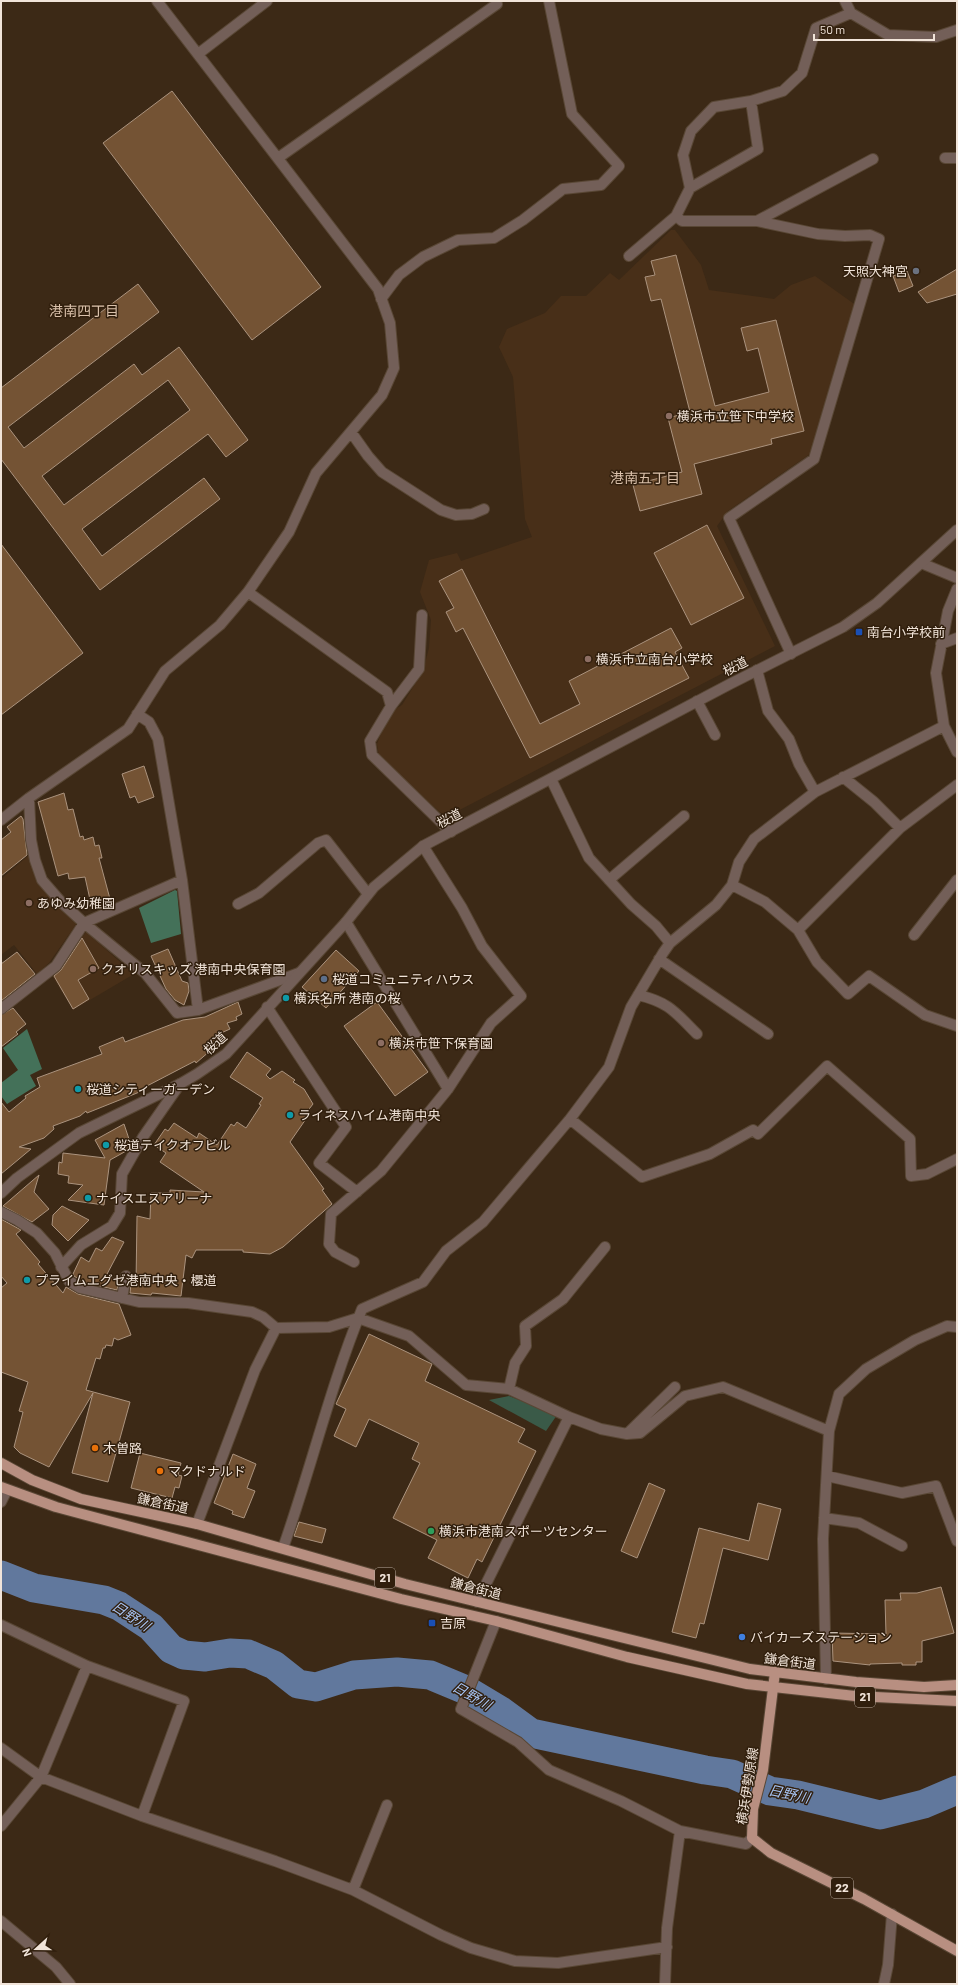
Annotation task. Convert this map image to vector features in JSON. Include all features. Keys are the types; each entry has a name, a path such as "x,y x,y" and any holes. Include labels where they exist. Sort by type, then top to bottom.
{"main road":[{"name":"鎌倉街道","path":"1,1463 32,1480 81,1499 197,1524 405,1584 750,1669 826,1679 924,1687 957,1685"},
{"name":"21","path":"4,1488 56,1507 401,1599 496,1621 627,1657 747,1684 855,1696 957,1701"},
{"name":"横浜伊勢原線","path":"774,1672 763,1770 753,1809 752,1838 771,1853 864,1899 957,1951"}],"street":[{"path":"1,820 29,798 128,729 165,671 220,625 248,592 289,532 316,473 382,395 394,368 390,323 378,289 157,1"},
{"path":"198,54 267,1"},
{"path":"278,158 497,4 496,1"},
{"path":"381,299 399,275 423,257 458,240 494,238 523,220 563,188 601,185 619,166 572,114 549,1"},
{"path":"845,1 851,13 888,35 936,37 957,30"},
{"path":"690,188 683,155 691,130 714,107 751,101 783,90 802,73 816,28 851,13"},
{"path":"629,256 676,216 690,188 758,149 751,101"},
{"path":"945,158 957,158"},
{"path":"757,221 873,159"},
{"path":"676,216 682,221 757,221 818,234 845,236 870,234 879,239 814,459 729,518 791,654"},
{"path":"351,432 368,456 382,472 441,510 456,515 472,514 484,509"},
{"name":"桜道","path":"1,1193 17,1178 79,1133 180,1084 226,1054 267,1007 346,922 374,887 423,846 697,701 849,623 877,604 957,530"},
{"path":"921,563 957,578"},
{"path":"956,747 944,726 936,673 948,611 957,589"},
{"path":"248,592 386,692 391,706"},
{"path":"422,615 419,669 391,706 370,741 372,755 451,832"},
{"path":"941,644 957,638"},
{"path":"757,670 768,711 788,739 799,764 815,792"},
{"path":"697,701 715,735"},
{"path":"137,714 149,722 158,739 182,880 198,1010"},
{"path":"284,1548 317,1446 330,1395 362,1309 423,1282 446,1251 483,1222 570,1118 609,1067 631,1007 670,943 716,905 732,885 739,862 754,839 815,792 944,726"},
{"path":"843,777 874,802 900,828"},
{"path":"552,779 589,858 630,904 656,926 670,943"},
{"path":"798,930 900,828 957,785"},
{"path":"29,798 31,840 35,860 42,880 62,903 84,923 146,973 177,1013 198,1010 299,973"},
{"path":"609,880 684,816"},
{"path":"238,904 259,893 318,843 326,840 368,894"},
{"path":"354,1262 335,1252 329,1244 331,1214 381,1171 448,1089 491,1023 522,996 482,946 462,908 423,846"},
{"path":"1,1009 56,966 84,923 182,880"},
{"path":"914,935 957,880"},
{"path":"732,885 765,902 798,930 817,962 848,994 869,976 925,1015 957,1026"},
{"path":"346,922 448,1089"},
{"path":"659,960 768,1034"},
{"path":"638,995 652,998 668,1005 697,1034"},
{"path":"267,1007 346,1127 319,1163 357,1192"},
{"path":"570,1118 642,1177 710,1154 753,1130 758,1134 827,1066 910,1139 911,1176 927,1174 957,1158"},
{"path":"61,1267 81,1245 112,1226 120,1212 122,1174 143,1137 180,1084"},
{"path":"1,1212 37,1234 55,1253 61,1267 70,1281 80,1288 139,1302 188,1303 252,1312 263,1317 276,1328 329,1327 358,1318 409,1336 466,1385 509,1389 570,1417 601,1428 627,1434 640,1433 685,1396 723,1387 829,1431"},
{"path":"509,1389 515,1363 526,1346 525,1326 563,1299 605,1246"},
{"path":"122,1298 126,1276"},
{"path":"826,1679 824,1518 829,1431 839,1394 866,1370 915,1340 947,1326 957,1327"},
{"path":"197,1524 256,1370 276,1328"},
{"path":"627,1434 674,1387"},
{"path":"477,1602 570,1417"},
{"path":"827,1476 902,1493 936,1486 957,1541"},
{"path":"1,1502 4,1488"},
{"path":"824,1518 859,1523 902,1546"},
{"path":"496,1621 461,1709 518,1742 549,1770 621,1801 680,1831 746,1844 752,1838"},
{"path":"1,1625 87,1666 184,1701 142,1816"},
{"path":"1,1826 41,1777 87,1666"},
{"path":"1,1748 41,1777 142,1816 275,1861 353,1890 441,1935 471,1948 515,1961 558,1963 667,1947"},
{"path":"353,1890 388,1805"},
{"path":"665,1984 667,1928 680,1831"},
{"path":"884,1984 888,1966 892,1914"},
{"path":"1,1921 56,1967 70,1984"}],"shaded area":[{"path":"671,230 675,230 701,265 709,290 774,299 791,285 815,276 857,306 810,454 728,511 717,526 775,646 446,817 411,788 379,756 377,744 389,713 402,705 423,671 429,648 431,620 420,592 429,560 457,553 461,561 532,537 525,519 513,377 499,347 507,329 545,313 561,296 586,296 610,273 619,280"},
{"name":"あゆみ幼稚園","path":"29,855 77,923 49,963 37,974 14,945 1,955 1,879"},
{"name":"クオリスキッズ 港南中央保育園","path":"86,932 134,974 73,1010 51,974 64,964 63,961"}],"green space":[{"path":"175,890 177,891 181,934 151,943 139,908"},
{"path":"27,1029 42,1069 30,1075 36,1086 7,1104 1,1096 1,1083 18,1070 3,1048"},
{"path":"509,1396 557,1415 546,1431 489,1400"}],"building":[{"path":"172,91 321,287 252,340 103,143"},
{"path":"676,255 715,406 769,392 758,348 747,351 741,328 776,320 804,431 771,439 772,444 694,464 702,494 640,511 633,485 682,472 668,418 690,412 661,299 651,301 645,277 655,275 651,261"},
{"path":"957,269 957,294 927,303 918,292"},
{"path":"907,271 913,286 899,292 893,276"},
{"path":"138,284 159,312 8,427 24,448 134,364 142,375 179,347 248,440 226,457 208,434 82,529 102,556 204,478 220,499 100,590 1,459 1,388","holes":["168,380 190,410 64,505 42,476"]},
{"path":"707,525 744,598 691,625 654,553"},
{"path":"1,544 83,653 1,715"},
{"path":"462,569 540,724 580,704 569,681 671,628 682,648 675,652 689,678 530,758 463,628 456,632 446,612 454,608 439,581"},
{"path":"144,766 154,797 138,803 135,796 130,798 122,774"},
{"path":"64,793 68,810 73,809 80,837 83,836 84,840 93,837 95,846 99,845 102,858 99,858 110,899 91,904 85,877 69,879 68,873 58,876 38,802"},
{"path":"21,816 23,819 27,855 1,876 1,840 11,832 7,827"},
{"path":"82,938 99,968 78,980 89,999 73,1009 54,976 61,970"},
{"path":"168,949 182,981 188,983 189,991 184,1005 175,1000 166,989 151,956"},
{"path":"336,950 359,971 326,1008 302,987"},
{"path":"17,952 35,974 1,1001 1,964"},
{"path":"238,1002 242,1014 236,1017 237,1020 227,1023 230,1029 221,1033 223,1035 214,1039 218,1044 196,1063 195,1061 145,1087 146,1089 137,1093 87,1113 86,1111 80,1116 53,1126 54,1129 44,1138 19,1147 31,1149 1,1174 1,1102 9,1112 26,1098 25,1096 40,1087 37,1078 102,1054 99,1047 123,1037 125,1042 183,1020 205,1017"},
{"path":"377,1002 428,1072 395,1096 344,1026"},
{"path":"13,1008 26,1024 16,1032 18,1034 1,1047 1,1015"},
{"path":"247,1052 271,1069 266,1075 270,1079 282,1071 295,1080 293,1082 304,1089 313,1104 306,1113 308,1116 290,1142 324,1189 322,1190 332,1204 283,1247 270,1254 243,1252 243,1250 196,1250 192,1258 186,1255 181,1296 152,1293 151,1295 130,1293 131,1284 136,1286 137,1216 150,1219 151,1193 170,1193 170,1190 204,1192 160,1162 166,1153 154,1145 165,1129 168,1131 174,1123 197,1138 199,1133 217,1145 231,1124 234,1126 237,1122 246,1128 261,1105 259,1104 263,1098 230,1077"},
{"name":"ナイスエスアリーナ","path":"124,1124 131,1145 128,1150 110,1160 104,1205 68,1200 83,1185 68,1183 69,1176 58,1174 59,1162 62,1163 63,1153 105,1158 95,1140"},
{"path":"39,1175 34,1192 49,1209 32,1222 3,1206"},
{"path":"62,1206 89,1220 68,1241 52,1225 53,1215"},
{"path":"1,1219 21,1230 16,1234 40,1262 38,1264 63,1293 66,1287 78,1294 119,1304 131,1335 118,1340 114,1338 112,1346 106,1345 105,1348 103,1348 100,1359 96,1358 86,1390 130,1402 108,1482 72,1473 93,1393 49,1467 20,1453 14,1447 23,1412 19,1411 28,1382 1,1372 1,1288 7,1283 1,1276"},
{"path":"112,1237 124,1242 106,1276 119,1280 117,1290 83,1282 74,1276 73,1274 81,1257 89,1262 96,1248 102,1251"},
{"path":"369,1334 432,1364 425,1381 525,1429 518,1442 536,1451 482,1562 477,1559 468,1578 428,1558 437,1540 393,1518 420,1463 412,1459 419,1443 369,1419 356,1447 334,1436 346,1409 336,1404"},
{"path":"140,1453 181,1463 178,1475 182,1476 179,1488 175,1487 172,1498 131,1488"},
{"path":"233,1454 256,1464 247,1488 255,1491 244,1518 232,1514 233,1511 214,1503"},
{"path":"649,1483 665,1490 637,1558 621,1551"},
{"path":"758,1503 781,1509 768,1560 723,1548 704,1624 700,1623 696,1638 672,1632 699,1528 749,1541"},
{"path":"299,1522 326,1529 322,1543 294,1536"},
{"path":"941,1587 954,1633 922,1641 922,1662 916,1662 916,1665 902,1665 902,1663 870,1665 833,1661 832,1633 886,1634 885,1600 901,1600 900,1593 917,1593"}],"waterway":[{"name":"日野川","path":"1,1575 34,1588 104,1600 119,1606 151,1627 171,1649 184,1655 205,1657 230,1653 248,1654 274,1665 298,1684 316,1687 354,1675 397,1672 430,1675 466,1690 501,1711 531,1733 705,1770 732,1774 770,1791 798,1795 880,1815 924,1804 957,1790"}],"place":[{"name":"天照大神宮","path":"916,271"},
{"name":"横浜市立笹下中学校","path":"669,416"},
{"name":"南台小学校前","path":"859,632"},
{"name":"横浜市立南台小学校","path":"588,659"},
{"name":"あゆみ幼稚園","path":"29,903"},
{"name":"クオリスキッズ 港南中央保育園","path":"93,969"},
{"name":"桜道コミュニティハウス","path":"324,979"},
{"name":"横浜名所 港南の桜","path":"286,998"},
{"name":"横浜市笹下保育園","path":"381,1043"},
{"name":"桜道シティーガーデン","path":"78,1089"},
{"name":"ライネスハイム港南中央","path":"290,1115"},
{"name":"桜道テイクオフビル","path":"106,1145"},
{"name":"ナイスエスアリーナ","path":"88,1198"},
{"name":"プライムエグゼ港南中央・櫻道","path":"27,1280"},
{"name":"木曽路","path":"95,1448"},
{"name":"マクドナルド","path":"160,1471"},
{"name":"横浜市港南スポーツセンター","path":"431,1531"},
{"name":"吉原","path":"432,1623"},
{"name":"バイカーズステーション","path":"742,1637"}],"district":[{"name":"港南四丁目","path":"84,311"},
{"name":"港南五丁目","path":"645,478"}]}
